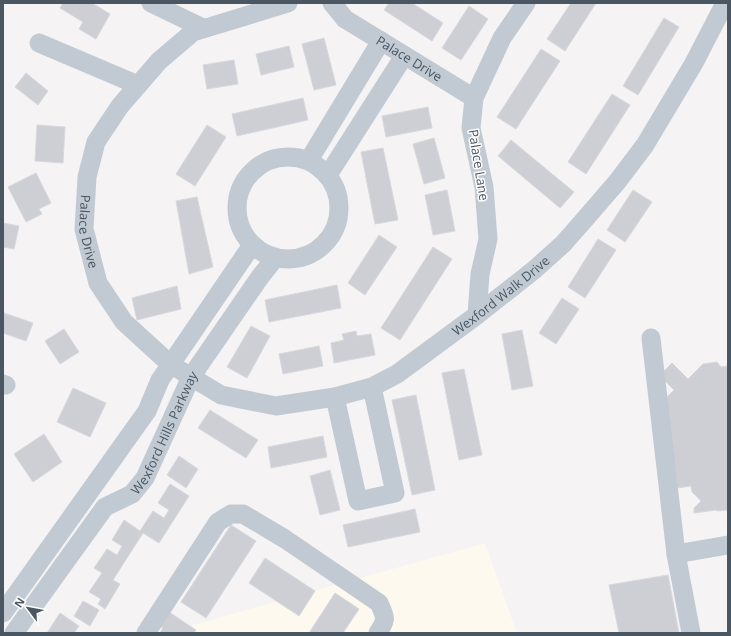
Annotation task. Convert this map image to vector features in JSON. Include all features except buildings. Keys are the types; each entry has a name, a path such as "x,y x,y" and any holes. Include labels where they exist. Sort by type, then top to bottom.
{"street":[{"path":"151,3 203,28"},
{"name":"Palace Drive","path":"170,364 124,322 98,283 84,229 86,177 96,142 120,106 138,84 159,61 193,32 288,3"},
{"name":"Palace Drive","path":"332,3 345,19 474,98"},
{"name":"Palace Lane","path":"477,315 480,274 488,239 484,187 471,128 474,98 502,38 526,3"},
{"name":"Wexford Walk Drive","path":"170,364 221,395 276,406 335,397 372,387 397,374 477,315 534,270 563,244 617,182 645,145 694,63 725,3"},
{"path":"309,160 381,41"},
{"path":"39,43 138,84"},
{"path":"328,175 404,56"},
{"path":"289,156 309,160 320,166 328,175 337,191 340,209 336,228 326,243 311,254 293,259 275,258 263,253 252,245 241,228 237,208 240,188 252,171 269,160 289,156"},
{"name":"Wexford Hills Parkway","path":"3,613 147,411 160,380 170,364 252,245"},
{"name":"Wexford Hills Parkway","path":"14,633 105,507 132,494 145,478 191,377 260,277 275,258"},
{"path":"651,338 676,554 691,633"},
{"path":"335,397 358,501 395,493 372,387"},
{"path":"146,633 218,522 231,514 243,514 285,539 379,603 384,612 385,622 378,633"},
{"path":"676,554 728,545"},
{"path":"49,549 66,561"}],"shaded area":[{"path":"485,543 517,633 164,633"}]}
